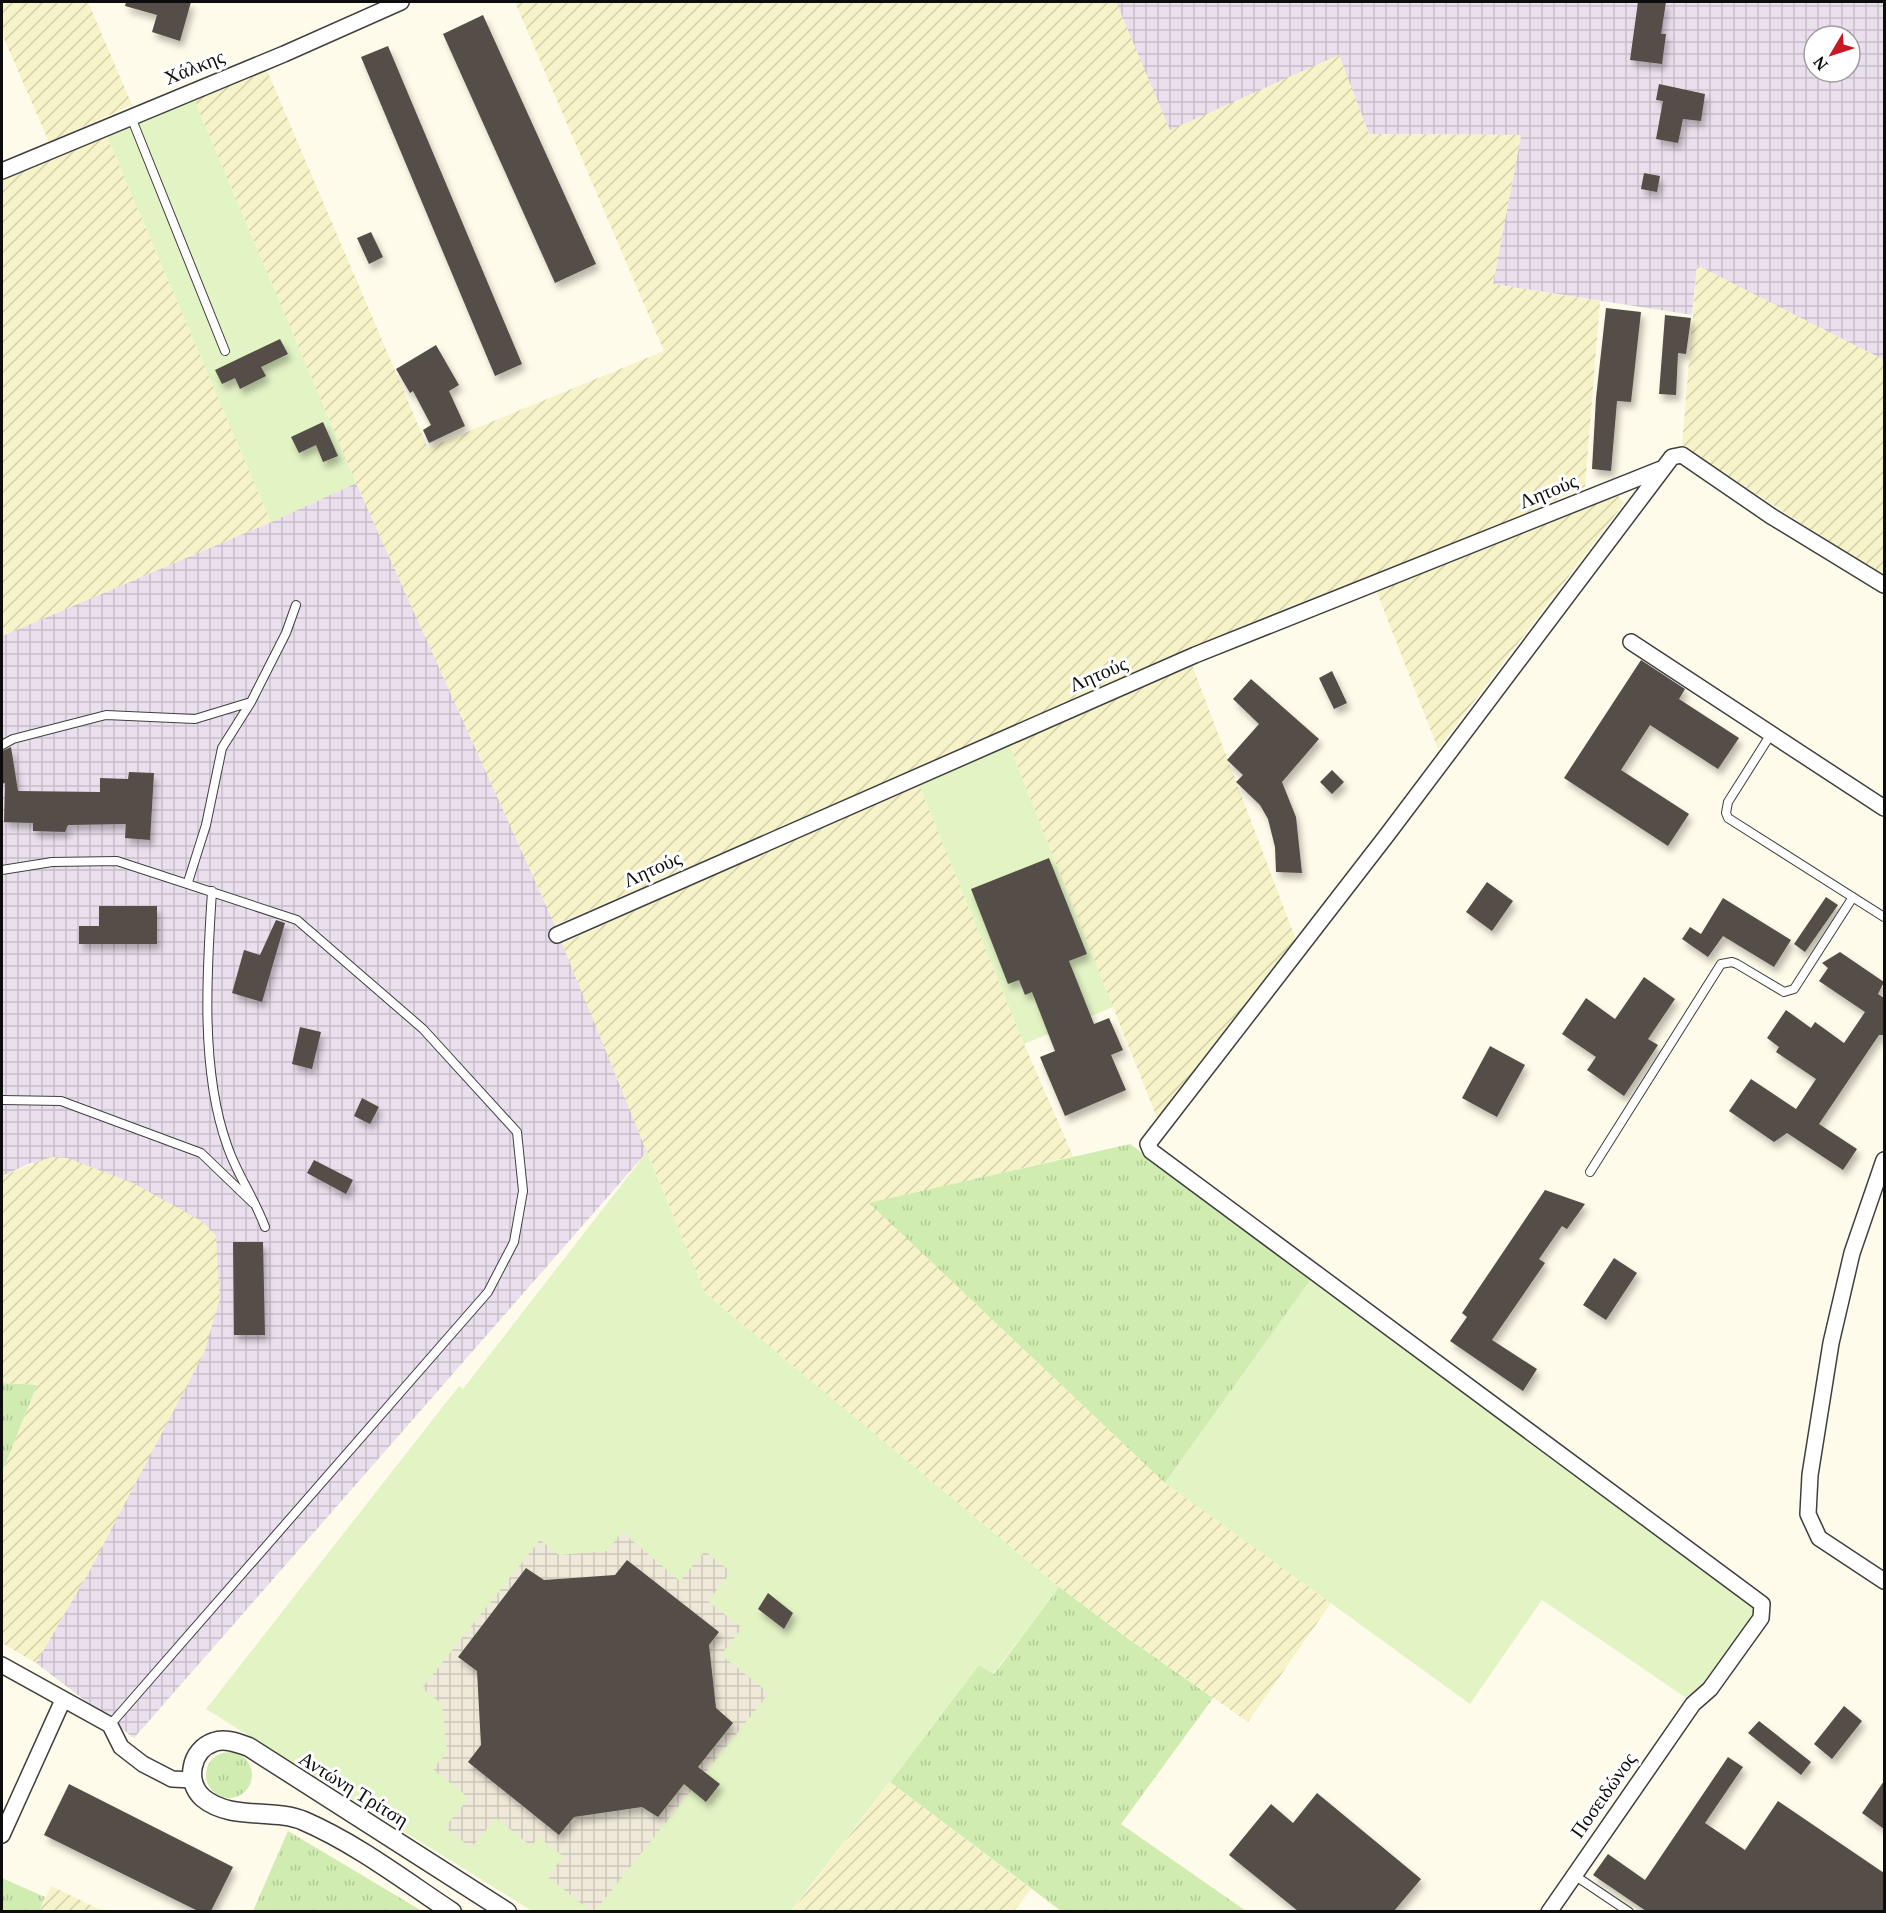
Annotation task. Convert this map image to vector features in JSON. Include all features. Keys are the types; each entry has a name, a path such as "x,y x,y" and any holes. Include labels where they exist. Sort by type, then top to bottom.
{"street":[{"name":"Χάλκης","path":"2,171 284,54 401,2"},
{"name":"Λητούς","path":"558,935 1195,655 1661,469 1672,457 1682,455 1771,516 1884,585"},
{"name":"Ποσειδώνος","path":"1549,1911 1693,1704 1710,1689 1761,1618 1761,1604 1757,1598 1147,1147 1387,835 1661,469"},
{"path":"1631,642 1884,808"},
{"path":"1884,1160 1852,1253 1831,1343 1810,1475 1808,1514 1819,1538 1884,1581"},
{"path":"2,1665 63,1701 110,1725 121,1747 143,1764 172,1779 192,1780 202,1797 239,1811 302,1820 346,1844 452,1911"},
{"path":"2,1835 63,1701"},
{"name":"Αντώνη Τρίτση","path":"192,1780 194,1761 206,1746 224,1741 241,1744 507,1911"}],"lane":[{"path":"130,116 225,351"},
{"path":"188,882 206,825 222,747 251,702 286,633 296,605"},
{"path":"2,745 14,739 106,715 195,719 251,702"},
{"path":"1771,734 1728,802 1726,813 1728,818 1884,917"},
{"path":"2,870 52,862 117,861 188,882 297,920 423,1029 517,1132 523,1191 514,1242 489,1292 110,1725"},
{"path":"212,891 207,1025 215,1090 226,1145 258,1208 265,1227"},
{"path":"1590,1172 1717,968 1721,964 1732,962 1779,990 1784,992 1794,989 1853,897"},
{"path":"2,1100 61,1101 201,1153 258,1208"},
{"path":"1574,1875 1629,1911"}],"shaded area":[{"path":"2,2 88,2 132,105 49,142 2,34"},
{"path":"515,2 1116,2 1170,130 1339,55 1369,134 1521,135 1493,284 1600,301 1585,487 1481,533 1283,609 555,925 356,483 193,97 266,68 428,448 664,351"},
{"path":"1116,2 1884,2 1884,360 1697,266 1692,315 1493,284 1521,135 1369,134 1339,55 1170,131"},
{"path":"105,132 271,522 2,636 2,178"},
{"path":"1697,265 1884,360 1884,577 1682,446"},
{"path":"356,483 555,925 647,1152 134,1738 36,1663 91,1568 123,1505 33,1162 2,1176 2,636 271,522"},
{"path":"1616,493 1624,503 1438,749 1376,590"},
{"path":"1192,665 1296,940 1157,1118 1009,745"},
{"path":"918,782 1024,1044 1073,1156 870,1204 1165,1483 1331,1603 1248,1722 1127,1638 1059,1587 705,1293 562,944"},
{"path":"51,1157 67,1158 133,1183 203,1222 216,1236 220,1298 204,1353 91,1568 36,1663 2,1643 2,1472 37,1385 2,1383 2,1176"},
{"path":"622,1532 680,1581 705,1551 731,1572 708,1601 742,1628 721,1655 769,1693 592,1912 547,1876 564,1857 539,1837 531,1846 496,1818 471,1848 445,1827 469,1798 433,1769 447,1752 442,1704 422,1688 540,1540 559,1555 607,1551","holes":["627,1560 719,1632 709,1645 716,1708 733,1723 658,1817 642,1807 574,1817 559,1834 469,1761 481,1745 477,1671 458,1657 526,1568 544,1580 615,1575"]},
{"path":"890,1782 1031,1889 1014,1911 791,1912"},
{"path":"51,1886 103,1911 39,1912"}],"green space":[{"path":"193,97 356,483 271,522 105,132"},
{"path":"1009,745 1113,1007 1024,1044 918,782"},
{"path":"1130,1144 1312,1278 1165,1483 869,1203"},
{"path":"647,1152 705,1293 1059,1587 993,1674 979,1665 791,1911 532,1911 206,1709 459,1386 463,1389"},
{"path":"1312,1278 1770,1613 1717,1689 1710,1683 1685,1697 1542,1600 1470,1704 1165,1483"},
{"path":"2,1383 37,1385 2,1472"},
{"path":"1059,1587 1213,1698 1121,1824 1246,1911 1061,1911 890,1782 979,1665 994,1674"},
{"path":"229,1752 245,1759 252,1775 245,1791 229,1798 213,1791 206,1775 213,1759"},
{"path":"288,1831 422,1911 253,1911"},
{"path":"2,1878 45,1897 39,1911 2,1911"}],"building":[{"path":"126,2 191,2 180,41 152,32 157,15 125,6"},
{"path":"1638,2 1666,2 1661,34 1666,34 1662,64 1630,60"},
{"path":"483,15 596,264 555,283 443,34"},
{"path":"388,46 522,364 495,376 361,57"},
{"path":"1659,84 1705,94 1701,121 1683,119 1678,143 1656,139 1663,101 1656,100"},
{"path":"1644,173 1660,176 1657,192 1641,189"},
{"path":"371,232 383,257 369,264 357,238"},
{"path":"1606,308 1641,312 1631,402 1617,401 1611,471 1592,469 1596,398"},
{"path":"1665,315 1691,318 1686,354 1678,353 1676,395 1659,394"},
{"path":"280,339 288,354 261,367 266,376 240,389 235,378 222,384 215,370"},
{"path":"436,345 459,385 449,391 465,426 429,443 423,430 431,425 413,391 410,393 396,369"},
{"path":"323,422 338,456 323,462 316,445 299,453 291,437"},
{"path":"1641,660 1685,689 1679,699 1739,738 1718,769 1650,725 1621,770 1689,814 1668,846 1564,778"},
{"path":"1332,671 1347,703 1334,709 1319,678"},
{"path":"1251,679 1319,739 1282,782 1296,817 1302,873 1276,872 1275,847 1268,819 1260,805 1236,782 1243,775 1227,760 1259,724 1233,699"},
{"path":"11,747 18,791 100,792 100,778 128,779 129,772 154,773 150,840 125,838 126,824 68,825 65,832 33,831 33,823 4,822 5,783 2,784 2,751"},
{"path":"1332,770 1344,782 1332,794 1320,782"},
{"path":"1049,858 1087,954 1069,961 1094,1024 1109,1018 1123,1050 1111,1055 1126,1090 1065,1116 1040,1057 1055,1051 1032,992 1025,995 1019,980 1008,984 971,889"},
{"path":"1487,882 1513,901 1492,931 1466,912"},
{"path":"1826,897 1838,905 1805,952 1794,944"},
{"path":"1723,898 1791,940 1774,967 1723,936 1708,957 1682,939 1690,927 1701,934"},
{"path":"99,906 157,906 157,944 79,944 79,926 99,926"},
{"path":"276,920 285,923 262,1002 232,993 244,950 260,955"},
{"path":"1840,952 1884,982 1878,994 1884,998 1884,1035 1879,1035 1819,1124 1857,1149 1843,1170 1787,1133 1774,1142 1729,1111 1751,1079 1796,1109 1816,1079 1776,1052 1779,1047 1767,1038 1786,1010 1811,1028 1815,1022 1844,1043 1865,1012 1819,981 1828,968 1822,963"},
{"path":"1644,977 1675,999 1648,1039 1658,1045 1624,1096 1587,1070 1596,1057 1562,1034 1586,998 1615,1019"},
{"path":"300,1027 321,1032 312,1069 292,1064"},
{"path":"1490,1046 1525,1065 1497,1117 1462,1098"},
{"path":"362,1098 379,1107 370,1124 354,1116"},
{"path":"314,1160 353,1180 346,1194 307,1173"},
{"path":"1545,1190 1585,1204 1567,1229 1562,1226 1539,1259 1545,1263 1492,1340 1537,1369 1523,1391 1450,1341 1467,1317 1462,1313"},
{"path":"233,1242 263,1242 265,1335 234,1335"},
{"path":"1614,1258 1637,1273 1606,1320 1583,1305"},
{"path":"627,1560 719,1632 709,1645 716,1708 733,1723 698,1767 720,1784 706,1802 684,1784 658,1817 642,1807 574,1817 559,1835 468,1762 481,1745 477,1671 458,1657 526,1568 544,1580 615,1575"},
{"path":"768,1593 793,1613 784,1629 758,1609"},
{"path":"1844,1706 1862,1721 1832,1759 1814,1744"},
{"path":"1759,1721 1811,1762 1801,1775 1748,1733"},
{"path":"1728,1757 1743,1767 1705,1823 1745,1850 1778,1801 1884,1873 1884,1911 1646,1911 1593,1875 1608,1854 1645,1880"},
{"path":"1884,1781 1884,1829 1862,1813"},
{"path":"69,1784 233,1867 211,1911 198,1911 44,1835"},
{"path":"1317,1793 1421,1879 1394,1911 1298,1911 1229,1855 1271,1804 1293,1823"}]}
